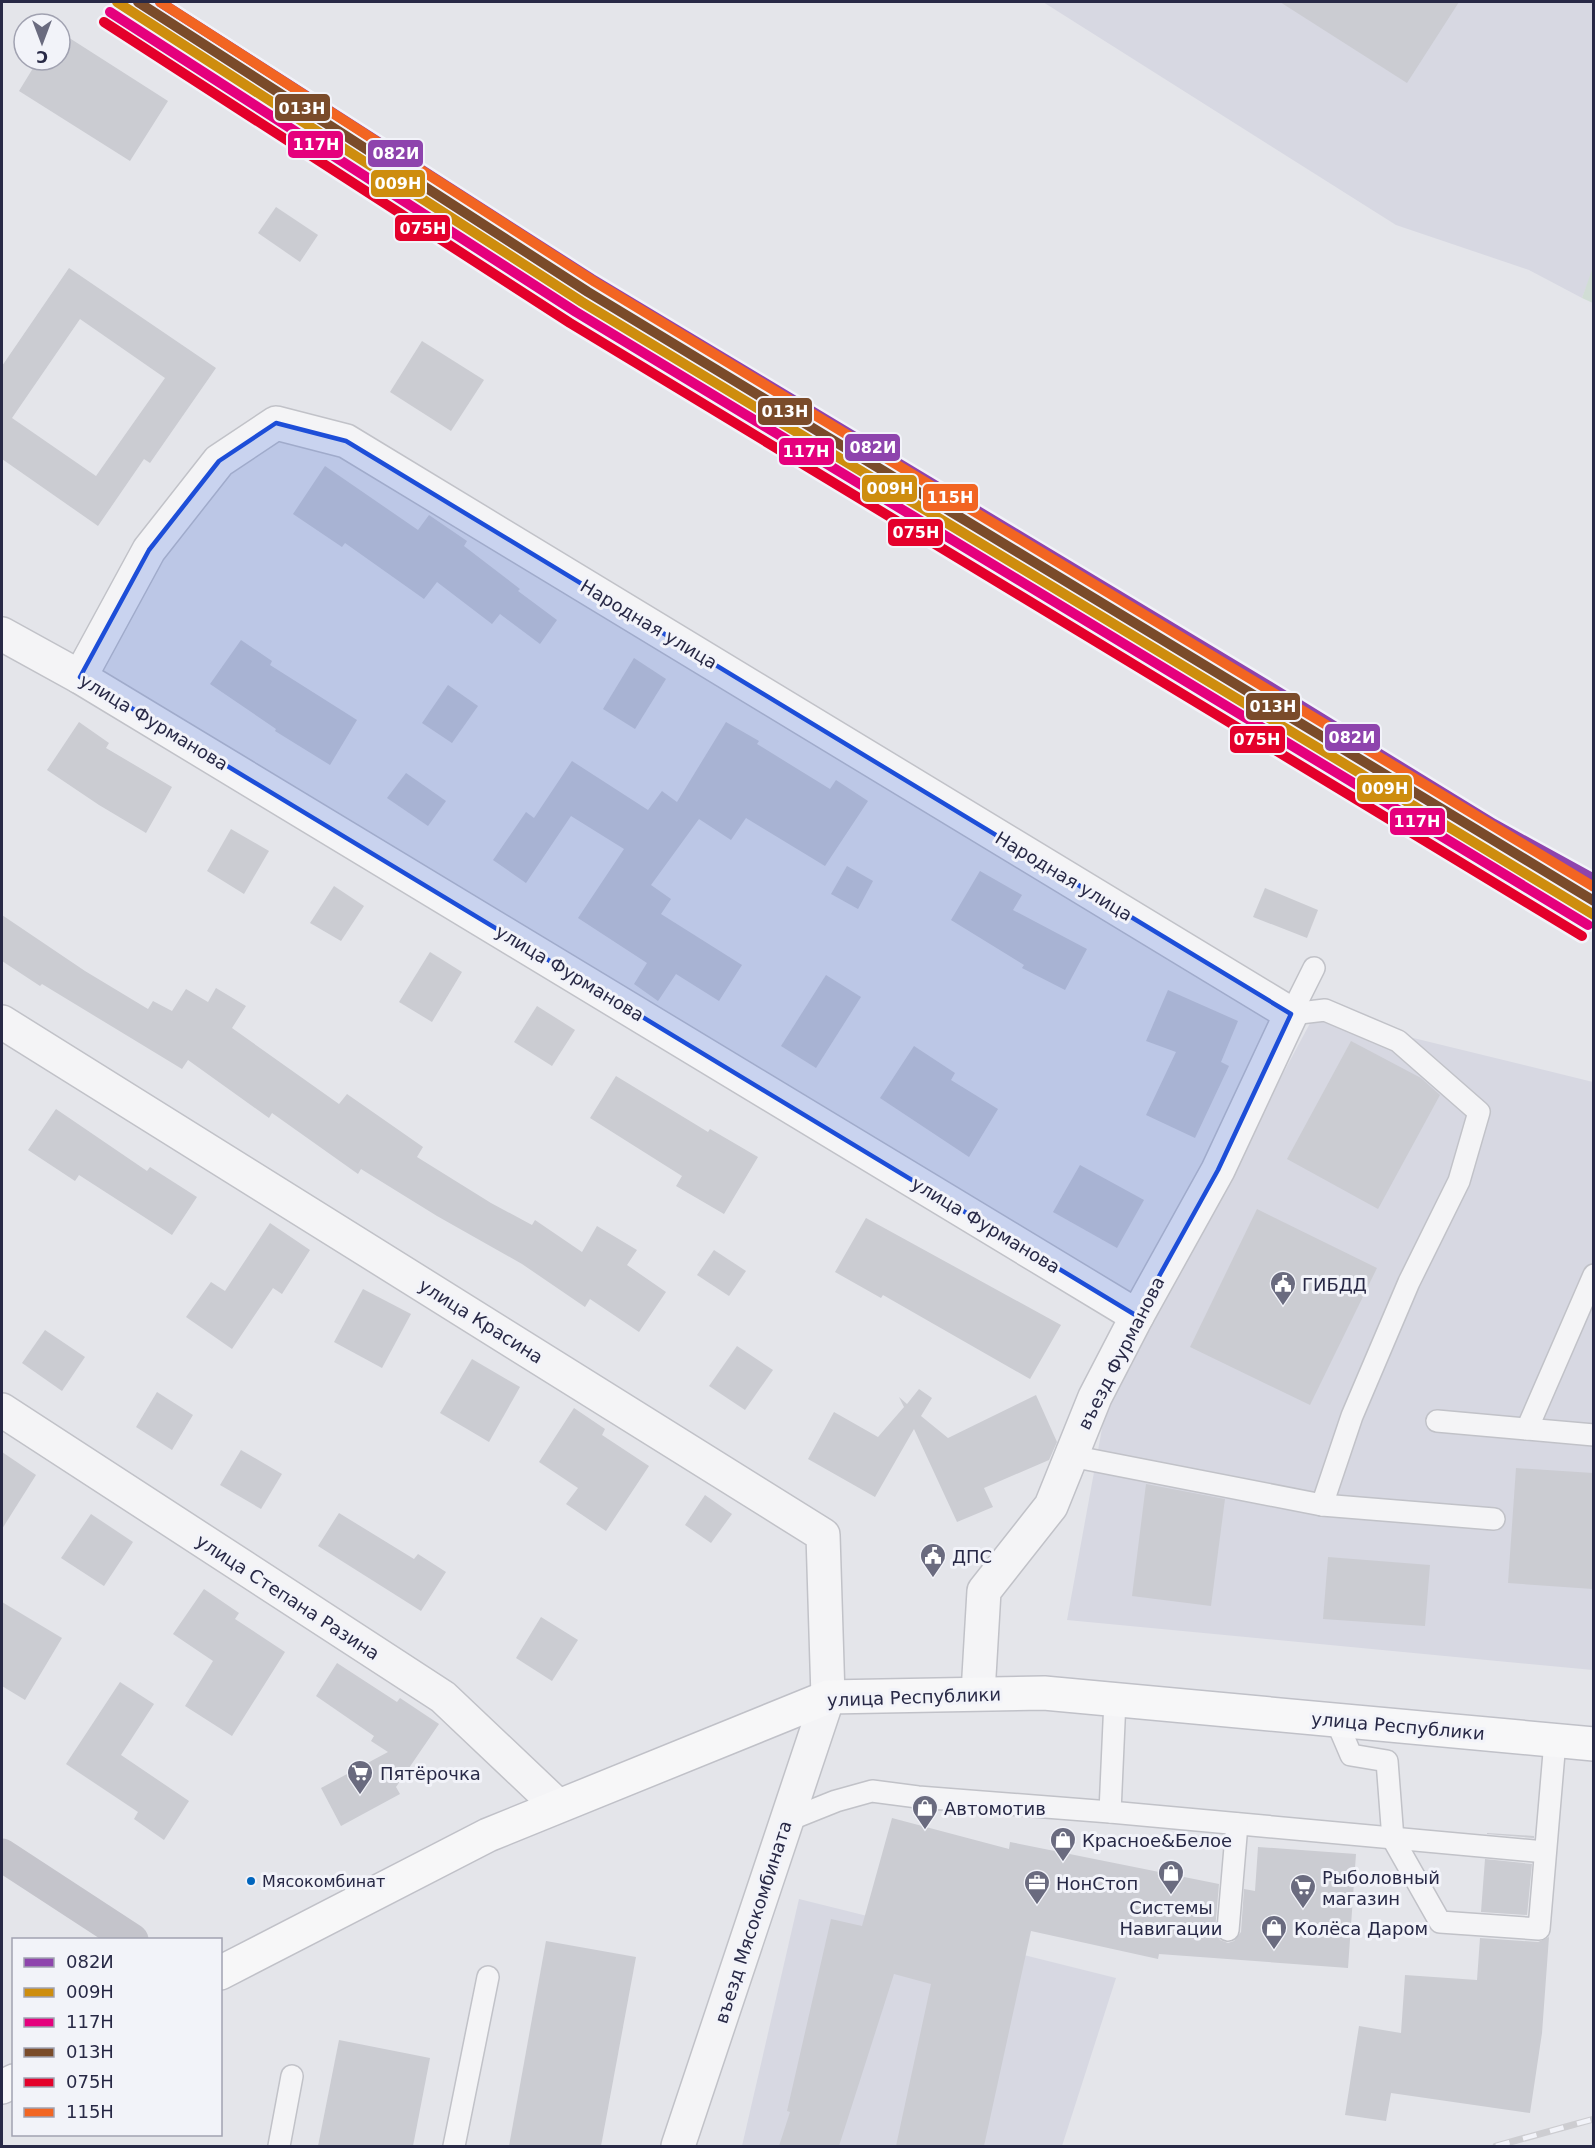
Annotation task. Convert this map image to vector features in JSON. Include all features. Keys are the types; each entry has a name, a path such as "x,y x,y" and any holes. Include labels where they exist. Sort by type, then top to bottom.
{"main road":[{"name":"улица Республики","path":"225,1969 488,1835 557,1805 828,1697 1044,1693 1593,1744"},
{"path":"2,1855 129,1938"}],"street":[{"name":"Народная улица","path":"80,677 149,550 219,461 276,423 346,441 1291,1014"},
{"name":"улица Фурманова","path":"2,634 80,677 1137,1316"},
{"name":"въезд Фурманова","path":"978,1693 984,1591 1051,1506 1095,1397 1218,1170 1291,1014"},
{"name":"улица Красина","path":"2,1022 823,1535 828,1697"},
{"name":"улица Степана Разина","path":"2,1410 443,1696 557,1805"},
{"name":"въезд Мясокомбината","path":"678,2146 828,1697"}],"lane":[{"path":"1291,1014 1314,968"},
{"path":"1291,1014 1325,1010 1398,1041 1479,1112 1459,1181 1409,1282 1352,1416 1322,1505"},
{"path":"1527,1429 1593,1275"},
{"path":"1437,1421 1593,1435"},
{"path":"1071,1456 1322,1505 1494,1519"},
{"path":"1110,1812 1114,1700"},
{"path":"1336,1720 1351,1755 1387,1761 1394,1839 1440,1922 1539,1929 1555,1741"},
{"path":"786,1821 836,1801 872,1791 918,1797 1110,1812 1545,1852"},
{"path":"1228,1930 1237,1824"},
{"path":"454,2146 488,1977"},
{"path":"279,2146 292,2076"}],"highlighted area":[{"path":"276,423 346,441 1291,1014 1218,1170 1137,1316 80,677 149,550 219,461"}],"shaded area":[{"path":"1043,2 1593,2 1594,267 1582,298 1529,270 1396,225"},
{"path":"1593,267 1593,303 1582,298"},
{"path":"1315,1014 1593,1082 1593,1670 1067,1620 1107,1401"},
{"path":"799,1899 1116,1978 1062,2146 742,2146"}],"building":[{"path":"1280,2 1459,2 1407,83"},
{"path":"72,40 168,101 130,161 19,91 31,72 72,72"},
{"path":"276,207 318,235 300,262 258,233"},
{"path":"69,268 216,368 150,463 144,459 98,526 2,459 2,366","holes":["80,319 165,378 96,476 12,418"]},
{"path":"422,341 484,380 451,431 390,392"},
{"path":"325,466 418,530 429,515 467,541 464,546 557,620 540,644 500,614 492,624 437,582 424,599 345,543 342,547 293,514"},
{"path":"241,640 272,661 270,665 357,720 330,765 275,731 276,729 210,684"},
{"path":"634,658 666,679 635,729 603,709"},
{"path":"448,685 478,706 452,743 422,723"},
{"path":"79,722 109,743 106,748 172,787 146,833 47,770"},
{"path":"726,722 759,741 757,744 830,789 836,780 868,801 825,866 746,818 731,840 699,819 651,885 671,899 661,914 742,965 719,1001 676,974 658,1001 634,984 647,963 578,918 624,849 571,816 526,883 493,860 526,812 534,818 572,761 648,810 662,791 677,802"},
{"path":"406,773 446,801 428,826 387,798"},
{"path":"231,829 269,851 244,894 207,871"},
{"path":"847,866 873,881 858,909 831,894"},
{"path":"980,871 1022,895 1013,910 1087,949 1065,990 1022,968 1024,965 951,920"},
{"path":"334,886 364,906 341,941 310,923"},
{"path":"1265,888 1318,910 1307,938 1253,917"},
{"path":"2,915 85,971 148,1009 153,1001 172,1011 186,989 208,1002 216,988 246,1006 232,1028 339,1104 347,1094 423,1147 417,1157 491,1203 532,1225 535,1220 582,1252 597,1226 637,1250 627,1265 666,1292 639,1332 590,1299 585,1307 522,1264 437,1216 361,1169 358,1174 272,1113 269,1118 188,1060 182,1069 42,984 40,986 2,961"},
{"path":"430,952 462,972 432,1022 399,1002"},
{"path":"826,975 861,997 816,1068 781,1046"},
{"path":"1168,990 1238,1021 1221,1062 1229,1066 1195,1138 1146,1115 1176,1052 1146,1041"},
{"path":"537,1006 575,1030 552,1066 514,1042"},
{"path":"1351,1041 1421,1078 1440,1095 1378,1209 1287,1159"},
{"path":"914,1046 955,1073 951,1080 998,1109 969,1157 880,1098"},
{"path":"616,1076 708,1132 710,1129 758,1157 724,1214 676,1186 682,1176 590,1118"},
{"path":"56,1109 147,1171 150,1167 197,1197 172,1235 79,1175 75,1181 28,1150"},
{"path":"1080,1165 1144,1200 1117,1248 1053,1212"},
{"path":"1257,1209 1377,1268 1310,1405 1190,1347"},
{"path":"866,1218 1061,1325 1030,1379 883,1295 881,1298 835,1272"},
{"path":"270,1223 310,1250 282,1294 273,1288 232,1349 186,1317 211,1282 225,1291"},
{"path":"714,1250 746,1271 729,1296 697,1275"},
{"path":"363,1289 411,1314 382,1368 334,1342"},
{"path":"45,1330 85,1357 62,1391 22,1363"},
{"path":"737,1346 773,1370 745,1410 709,1386"},
{"path":"472,1359 520,1387 489,1442 440,1413"},
{"path":"919,1389 932,1398 921,1416 948,1438 1036,1395 1057,1442 1049,1460 984,1488 993,1507 957,1522 914,1429 875,1497 808,1459 834,1412 878,1437 904,1407 899,1397 907,1404"},
{"path":"157,1392 193,1415 172,1450 136,1427"},
{"path":"574,1408 605,1429 602,1435 649,1466 606,1531 566,1504 578,1488 539,1462"},
{"path":"241,1450 282,1474 261,1509 220,1485"},
{"path":"2,1452 36,1475 2,1529"},
{"path":"1516,1468 1593,1473 1593,1589 1508,1583"},
{"path":"1146,1484 1225,1499 1211,1606 1132,1596"},
{"path":"705,1495 732,1514 711,1543 685,1525"},
{"path":"339,1513 414,1559 418,1554 446,1572 421,1611 318,1546"},
{"path":"91,1514 133,1542 104,1586 61,1558"},
{"path":"1328,1557 1430,1565 1425,1626 1323,1619"},
{"path":"204,1589 239,1613 235,1619 285,1652 232,1736 185,1706 213,1661 173,1634"},
{"path":"2,1602 62,1638 25,1700 2,1686"},
{"path":"541,1617 578,1640 552,1681 516,1658"},
{"path":"337,1663 397,1702 400,1698 439,1724 396,1787 400,1794 341,1826 321,1788 388,1752 371,1741 374,1736 316,1696"},
{"path":"120,1682 154,1704 121,1755 189,1801 164,1840 134,1819 138,1812 66,1764"},
{"path":"892,1818 1009,1849 1010,1842 1219,1884 1215,1930 1220,1940 1228,1943 1234,1941 1241,1932 1244,1889 1255,1891 1258,1847 1356,1854 1348,1968 1159,1954 1158,1959 1031,1931 984,2146 896,2146 931,1984 894,1974 839,2146 779,2146 790,2112 787,2111 831,1919 862,1926"},
{"path":"1487,1834 1534,1836 1534,1838"},
{"path":"1485,1859 1532,1864 1527,1915 1481,1912"},
{"path":"1549,1937 1542,2033 1530,2113 1391,2093 1386,2121 1345,2115 1359,2026 1401,2033 1405,1975 1477,1980 1480,1938 1538,1942"},
{"path":"546,1941 636,1957 601,2146 509,2146"},
{"path":"339,2040 430,2058 413,2146 318,2146"}],"railway":[{"path":"1496,2146 1594,2119"}],"transit line":[{"name":"009Н","path":"117,2 582,302 1594,915"},
{"name":"013Н","path":"138,2 588,292 1594,901"},
{"name":"082И","path":"160,2 592,279 1494,824 1594,879"},
{"name":"115Н","path":"160,2 595,282 1594,887"},
{"name":"117Н","path":"110,12 576,312 1588,925"},
{"name":"075Н","path":"104,22 570,323 1582,936"}],"place":[{"name":"ГИБДД","path":"1283,1307"},
{"name":"ДПС","path":"933,1579"},
{"name":"Пятёрочка","path":"360,1796"},
{"name":"Автомотив","path":"925,1831"},
{"name":"Красное&Белое","path":"1063,1863"},
{"name":"Мясокомбинат","path":"251,1881"},
{"name":"Системы Навигации","path":"1171,1896"},
{"name":"НонСтоп","path":"1037,1906"},
{"name":"Рыболовный магазин","path":"1303,1910"},
{"name":"Колёса Даром","path":"1274,1951"}]}
